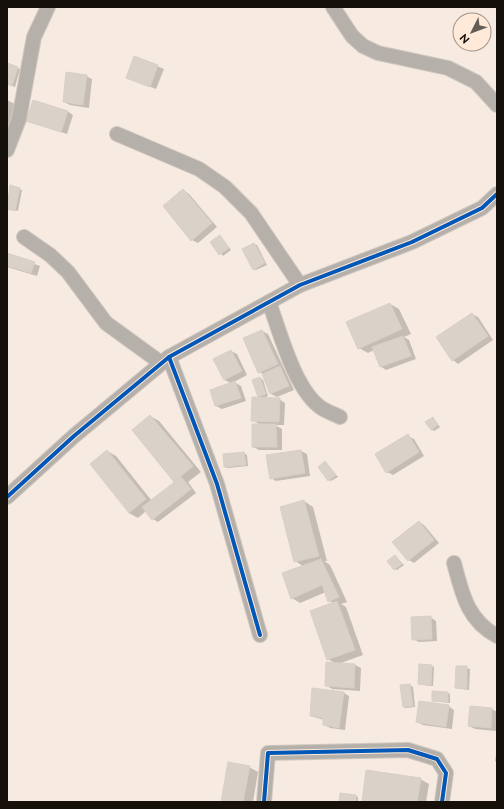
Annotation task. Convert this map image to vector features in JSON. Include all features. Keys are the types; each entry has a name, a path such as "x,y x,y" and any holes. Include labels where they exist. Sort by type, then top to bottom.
{"street":[{"path":"7,150 19,119 34,37 48,7"},
{"path":"333,7 352,36 363,46 378,53 448,68 476,82 497,105"},
{"path":"117,134 199,169 225,187 251,213 300,286"},
{"path":"7,497 74,436 165,360 300,286 412,242 482,208 497,194"},
{"path":"24,237 50,255 68,272 106,323 165,360 217,484 260,635"},
{"path":"269,302 294,371 306,391 322,408 340,417"},
{"path":"454,563 465,603 476,619 497,636"},
{"path":"264,802 268,753 408,750 437,759 446,773 442,802"}],"building":[{"path":"134,56 158,65 150,87 126,78"},
{"path":"7,63 18,67 12,86 7,84"},
{"path":"66,72 87,75 83,105 63,102"},
{"path":"33,100 68,111 61,132 26,121"},
{"path":"10,185 20,188 15,211 7,209"},
{"path":"183,189 212,223 191,241 163,206"},
{"path":"220,235 229,248 219,255 210,242"},
{"path":"254,243 265,263 253,270 242,249"},
{"path":"7,253 35,262 31,273 7,266"},
{"path":"390,303 402,329 358,349 346,322"},
{"path":"472,313 488,336 452,361 436,337"},
{"path":"262,330 278,364 258,373 243,338"},
{"path":"403,336 411,356 380,367 372,347"},
{"path":"231,350 242,371 224,380 213,359"},
{"path":"280,366 289,386 270,394 262,374"},
{"path":"260,377 266,394 258,397 252,380"},
{"path":"235,381 241,398 215,406 210,390"},
{"path":"252,397 280,398 279,422 251,421"},
{"path":"150,415 193,466 174,482 132,430"},
{"path":"433,417 438,425 431,430 425,422"},
{"path":"252,424 276,424 277,447 252,447"},
{"path":"408,434 419,452 386,473 375,454"},
{"path":"107,450 146,499 129,513 90,464"},
{"path":"301,450 305,473 270,479 266,455"},
{"path":"244,452 246,465 224,467 223,454"},
{"path":"325,461 336,475 328,481 318,467"},
{"path":"181,477 191,489 152,520 142,507"},
{"path":"304,500 319,556 294,562 280,507"},
{"path":"419,521 434,540 408,561 392,542"},
{"path":"395,555 402,564 394,570 387,561"},
{"path":"321,559 339,597 328,602 322,585 291,599 282,573"},
{"path":"337,601 355,650 327,660 310,611"},
{"path":"431,616 432,639 412,640 411,617"},
{"path":"326,662 355,664 354,688 325,686"},
{"path":"419,664 432,665 431,685 418,684"},
{"path":"456,666 467,666 467,689 455,688"},
{"path":"410,684 413,706 403,707 400,685"},
{"path":"312,688 344,692 339,728 323,725 323,718 310,716"},
{"path":"432,691 448,692 448,702 432,701"},
{"path":"419,701 449,705 446,727 416,722"},
{"path":"470,706 492,708 491,728 468,726"},
{"path":"228,762 250,766 243,802 221,802"},
{"path":"366,770 421,778 417,802 362,802"},
{"path":"340,793 356,795 356,802 339,802"}],"cycle path":[{"path":"7,497 74,436 169,357 300,285 412,242 482,208 497,194"},
{"path":"169,357 217,484 260,635"},
{"path":"264,802 268,753 408,750 437,759 446,773 442,802"}]}
